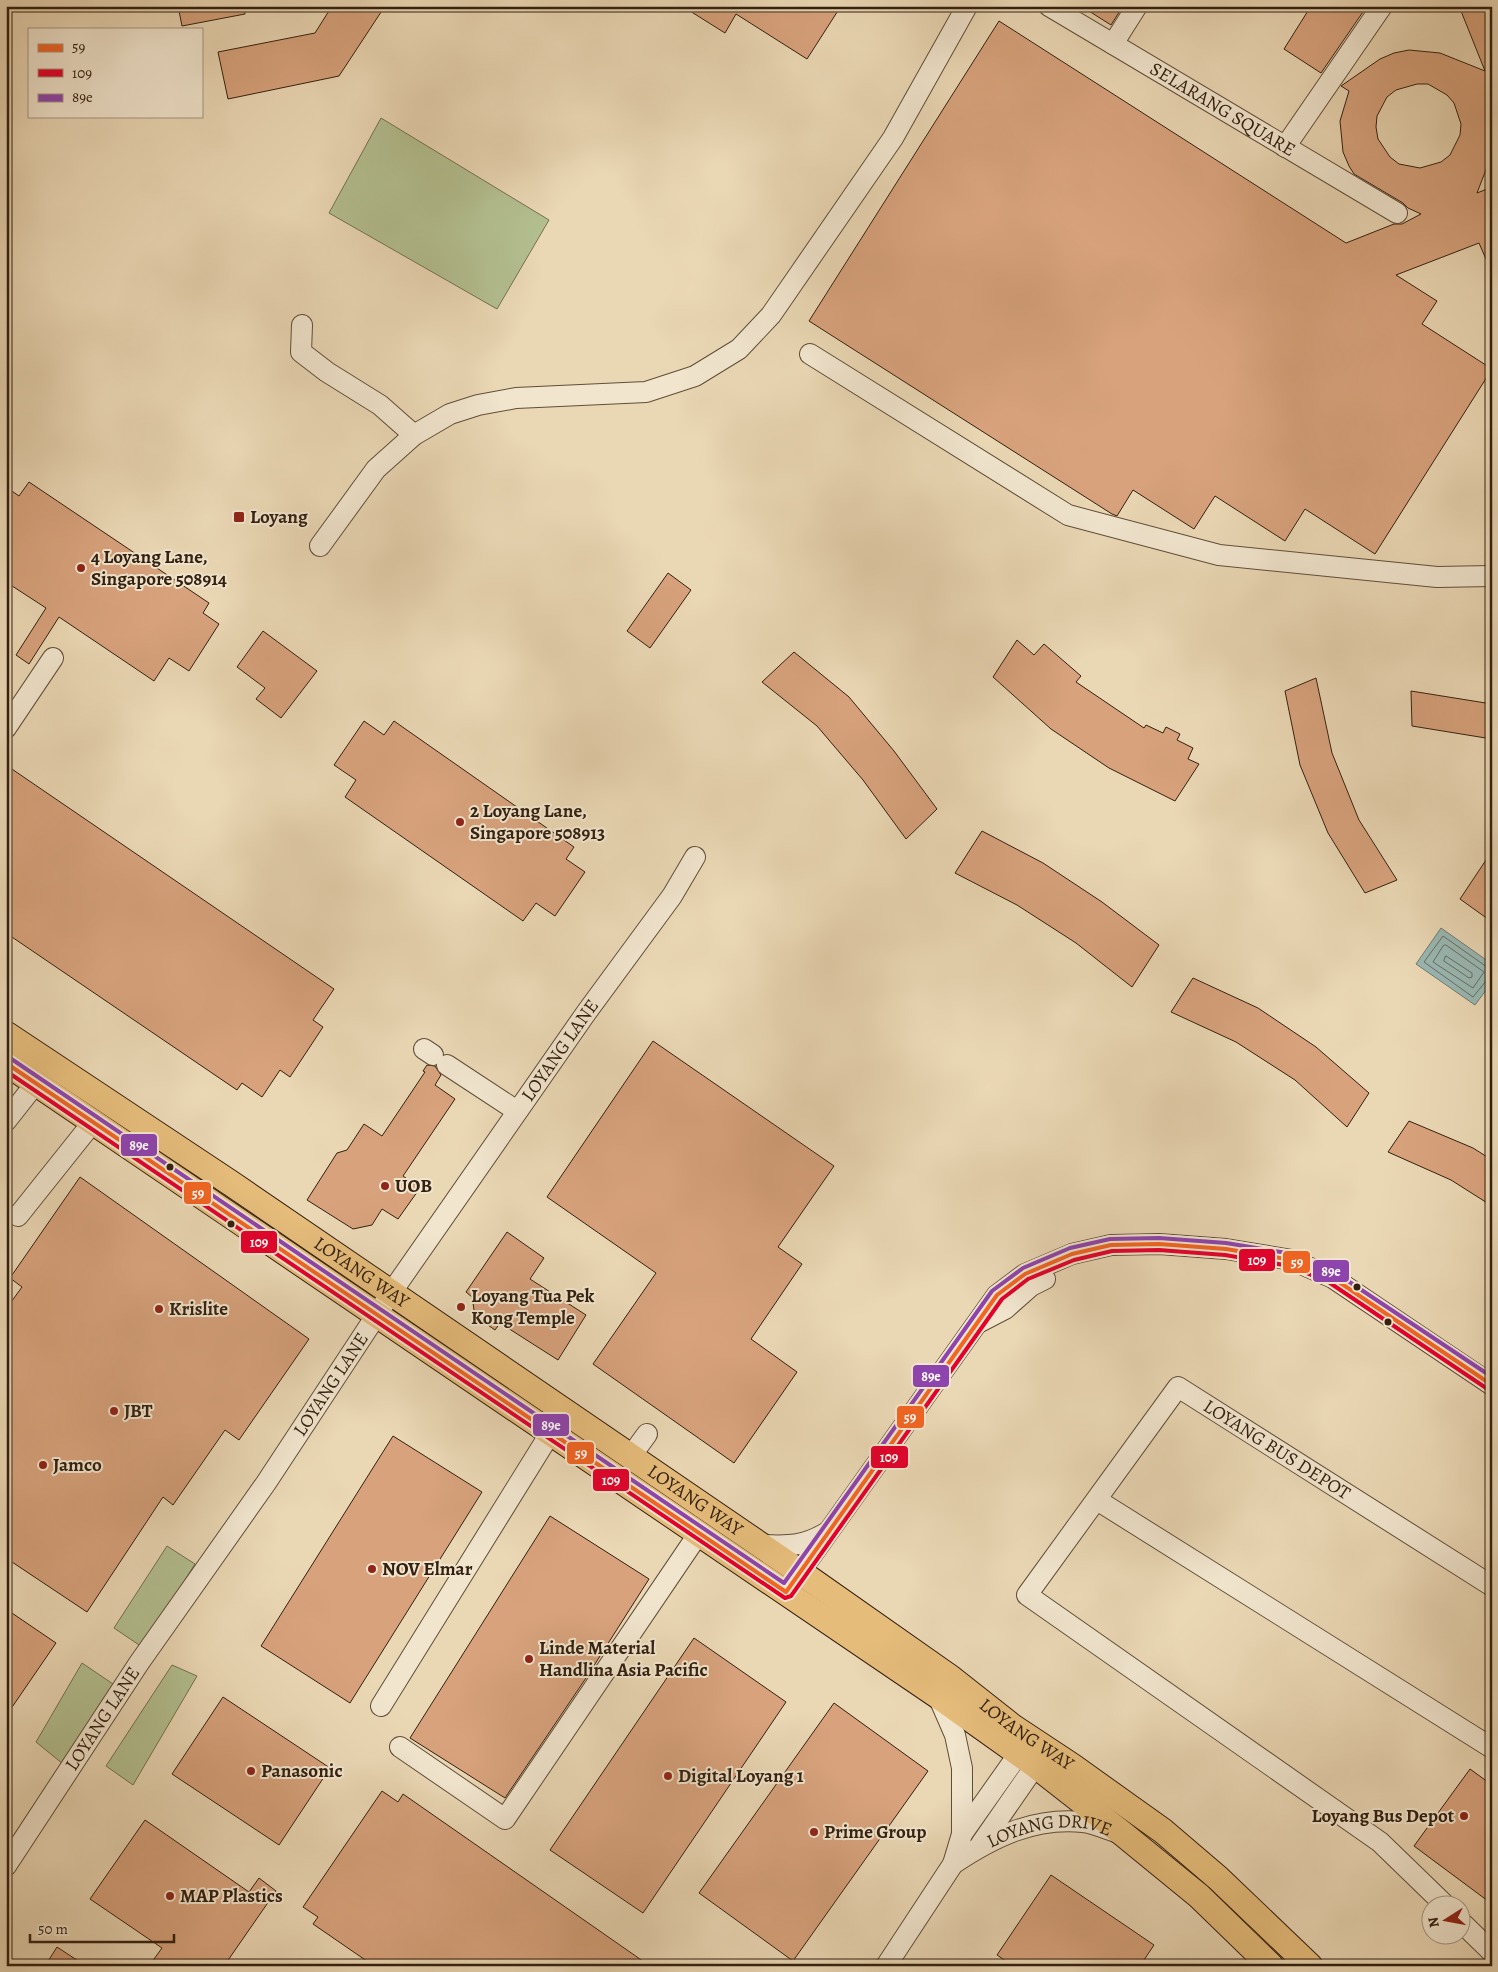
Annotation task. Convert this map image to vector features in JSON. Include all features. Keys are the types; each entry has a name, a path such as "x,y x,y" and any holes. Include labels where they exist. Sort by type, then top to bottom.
{"main road":[{"name":"LOYANG WAY","path":"6,1034 631,1456 951,1678 1013,1727 1033,1751 1123,1834 1199,1896 1271,1966"},
{"name":"LOYANG WAY","path":"6,1063 938,1696 1033,1751 1164,1831 1218,1878 1310,1966"}],"street":[{"path":"320,546 376,469 414,435 450,414 478,405 516,398 646,392 695,376 739,349 771,314 894,138 967,6"},
{"name":"SELARANG SQUARE","path":"1049,6 1397,213"},
{"path":"1113,44 1137,6"},
{"path":"1285,147 1382,6"},
{"path":"302,324 301,352 327,372 380,405 414,435"},
{"path":"810,354 1068,515 1219,556 1437,576 1492,576"},
{"path":"6,728 53,658"},
{"name":"LOYANG LANE","path":"6,1866 144,1656 266,1483 391,1293 672,896 695,857"},
{"path":"434,1056 518,1111"},
{"path":"6,1121 36,1083"},
{"path":"18,1216 93,1122"},
{"path":"786,1592 976,1324 1005,1309 1031,1286 1074,1264 1111,1255 1158,1254 1224,1260 1333,1278 1492,1386"},
{"name":"LOYANG BUS DEPOT","path":"1434,1894 1380,1842 1027,1595 1178,1387 1492,1586"},
{"path":"381,1706 551,1432"},
{"path":"631,1456 647,1434"},
{"path":"1097,1500 1492,1748"},
{"path":"761,1545 793,1546 811,1542 829,1531"},
{"path":"400,1747 505,1819 698,1532"},
{"name":"LOYANG DRIVE","path":"886,1966 954,1864 962,1834 962,1768 955,1735 938,1696"},
{"name":"LOYANG DRIVE","path":"962,1834 1033,1751"},
{"name":"LOYANG DRIVE","path":"978,1848 1033,1751"},
{"name":"LOYANG DRIVE","path":"954,1864 1006,1833 1027,1826 1060,1822 1084,1822 1123,1834"},
{"path":"1470,1931 1492,1952"}],"green space":[{"path":"381,118 549,220 497,309 329,213"},
{"path":"167,1546 195,1564 142,1647 114,1628"},
{"path":"82,1663 113,1684 63,1764 36,1742"},
{"path":"172,1665 197,1676 133,1785 106,1766"}],"water":[{"path":"1441,928 1492,964 1492,982 1475,1005 1416,964"}],"building":[{"path":"178,6 244,6 245,14 182,26"},
{"path":"332,6 385,6 339,76 228,99 218,52 315,33"},
{"path":"682,6 841,6 807,59 736,14 725,33"},
{"path":"1081,6 1123,6 1111,25"},
{"path":"1311,6 1367,6 1321,73 1284,49"},
{"path":"1459,6 1492,6 1492,154 1477,193 1492,187 1492,273 1479,243 1396,275 1437,301 1422,324 1492,369 1375,554 1305,509 1285,541 1215,496 1194,529 1133,490 1117,516 1112,514 809,321 999,21 1346,243 1394,224 1402,224 1421,214 1408,208 1403,203 1354,174 1349,166 1343,152 1340,121 1349,91 1341,86 1380,59 1394,53 1409,50 1440,53 1485,71","holes":["1417,84 1428,84 1447,95 1454,103 1461,124 1460,135 1450,155 1441,162 1420,168 1399,164 1390,157 1378,139 1377,116 1387,97 1396,90"]},
{"name":"4 Loyang Lane, Singapore 508914","path":"29,482 209,603 203,613 219,624 189,671 169,658 154,681 59,617 29,664 16,655 46,608 6,582 6,487 19,496"},
{"path":"668,573 691,590 650,648 627,631"},
{"path":"263,631 317,671 281,718 256,699 265,688 237,667"},
{"path":"1017,640 1034,655 1044,644 1081,676 1076,682 1144,728 1146,725 1163,733 1166,727 1180,734 1177,740 1193,748 1188,759 1199,764 1175,801 1109,768 1051,729 993,677"},
{"path":"794,652 849,697 894,751 937,809 906,839 863,780 817,726 762,682"},
{"path":"1316,678 1332,753 1359,820 1397,880 1365,893 1328,833 1300,765 1285,691"},
{"path":"1411,691 1492,704 1492,739 1412,726"},
{"name":"2 Loyang Lane, Singapore 508913","path":"364,721 384,735 394,721 574,847 566,859 585,872 555,916 536,903 523,921 345,797 356,780 334,765"},
{"path":"6,765 334,989 313,1020 323,1027 290,1077 280,1070 262,1097 242,1083 237,1090 6,933"},
{"path":"982,831 1043,863 1102,902 1159,945 1132,987 1076,943 1017,905 955,873"},
{"path":"1492,851 1492,922 1460,899"},
{"path":"1193,978 1258,1008 1316,1047 1369,1093 1347,1127 1295,1080 1236,1042 1171,1012"},
{"path":"653,1041 834,1166 778,1247 802,1264 751,1339 797,1372 734,1463 593,1364 656,1273 547,1197"},
{"path":"427,1065 435,1066 441,1075 435,1085 455,1099 403,1176 420,1188 398,1219 382,1209 372,1225 353,1229 307,1200 337,1153 347,1150 364,1124 382,1136 425,1072 423,1071"},
{"path":"1409,1121 1473,1148 1492,1160 1492,1206 1451,1180 1388,1152"},
{"path":"80,1177 309,1339 239,1440 225,1430 173,1505 163,1497 87,1612 6,1558 6,1309 22,1287 10,1278"},
{"path":"507,1232 544,1258 530,1279 586,1315 558,1360 500,1323 495,1330 475,1316 472,1297 466,1292"},
{"name":"NOV Elmar","path":"393,1436 482,1492 350,1703 261,1646"},
{"name":"Linde Material Handlina Asia Pacific","path":"550,1516 649,1579 588,1675 505,1798 410,1738"},
{"path":"6,1609 56,1643 6,1716"},
{"name":"Digital Loyang 1","path":"694,1638 786,1702 643,1913 550,1850"},
{"name":"Panasonic","path":"223,1697 330,1768 279,1845 172,1774"},
{"name":"Prime Group","path":"834,1703 928,1771 793,1961 699,1893"},
{"name":"Loyang Bus Depot","path":"1470,1769 1492,1785 1492,1904 1414,1846"},
{"path":"382,1791 398,1802 403,1794 650,1966 374,1966 313,1924 318,1917 303,1907"},
{"name":"MAP Plastics","path":"145,1820 249,1892 259,1878 276,1891 224,1966 149,1966 162,1948 90,1899"},
{"path":"1051,1875 1154,1945 1140,1966 1013,1966 997,1955"},
{"path":"57,1947 86,1966 45,1966"}],"transit line":[{"name":"89e","path":"10,1058 784,1583 992,1291 1023,1268 1070,1248 1110,1239 1159,1238 1226,1243 1293,1254 1336,1273 1492,1377"},
{"name":"59","path":"6,1063 786,1592 997,1295 1025,1274 1072,1254 1111,1245 1159,1244 1226,1249 1292,1260 1333,1278 1492,1385"},
{"name":"109","path":"6,1071 785,1598 791,1596 1002,1299 1028,1279 1074,1260 1112,1251 1159,1250 1225,1255 1290,1266 1330,1283 1489,1390"}],"place":[{"name":"Loyang","path":"239,517"},
{"name":"4 Loyang Lane, Singapore 508914","path":"81,568"},
{"name":"2 Loyang Lane, Singapore 508913","path":"460,822"},
{"name":"UOB","path":"385,1186"},
{"name":"Loyang Tua Pek Kong Temple","path":"461,1307"},
{"name":"Krislite","path":"159,1309"},
{"name":"JBT","path":"114,1411"},
{"name":"Jamco","path":"43,1465"},
{"name":"NOV Elmar","path":"372,1569"},
{"name":"Linde Material Handlina Asia Pacific","path":"529,1659"},
{"name":"Panasonic","path":"251,1771"},
{"name":"Digital Loyang 1","path":"668,1776"},
{"name":"Loyang Bus Depot","path":"1464,1816"},
{"name":"Prime Group","path":"814,1832"},
{"name":"MAP Plastics","path":"170,1896"}]}
